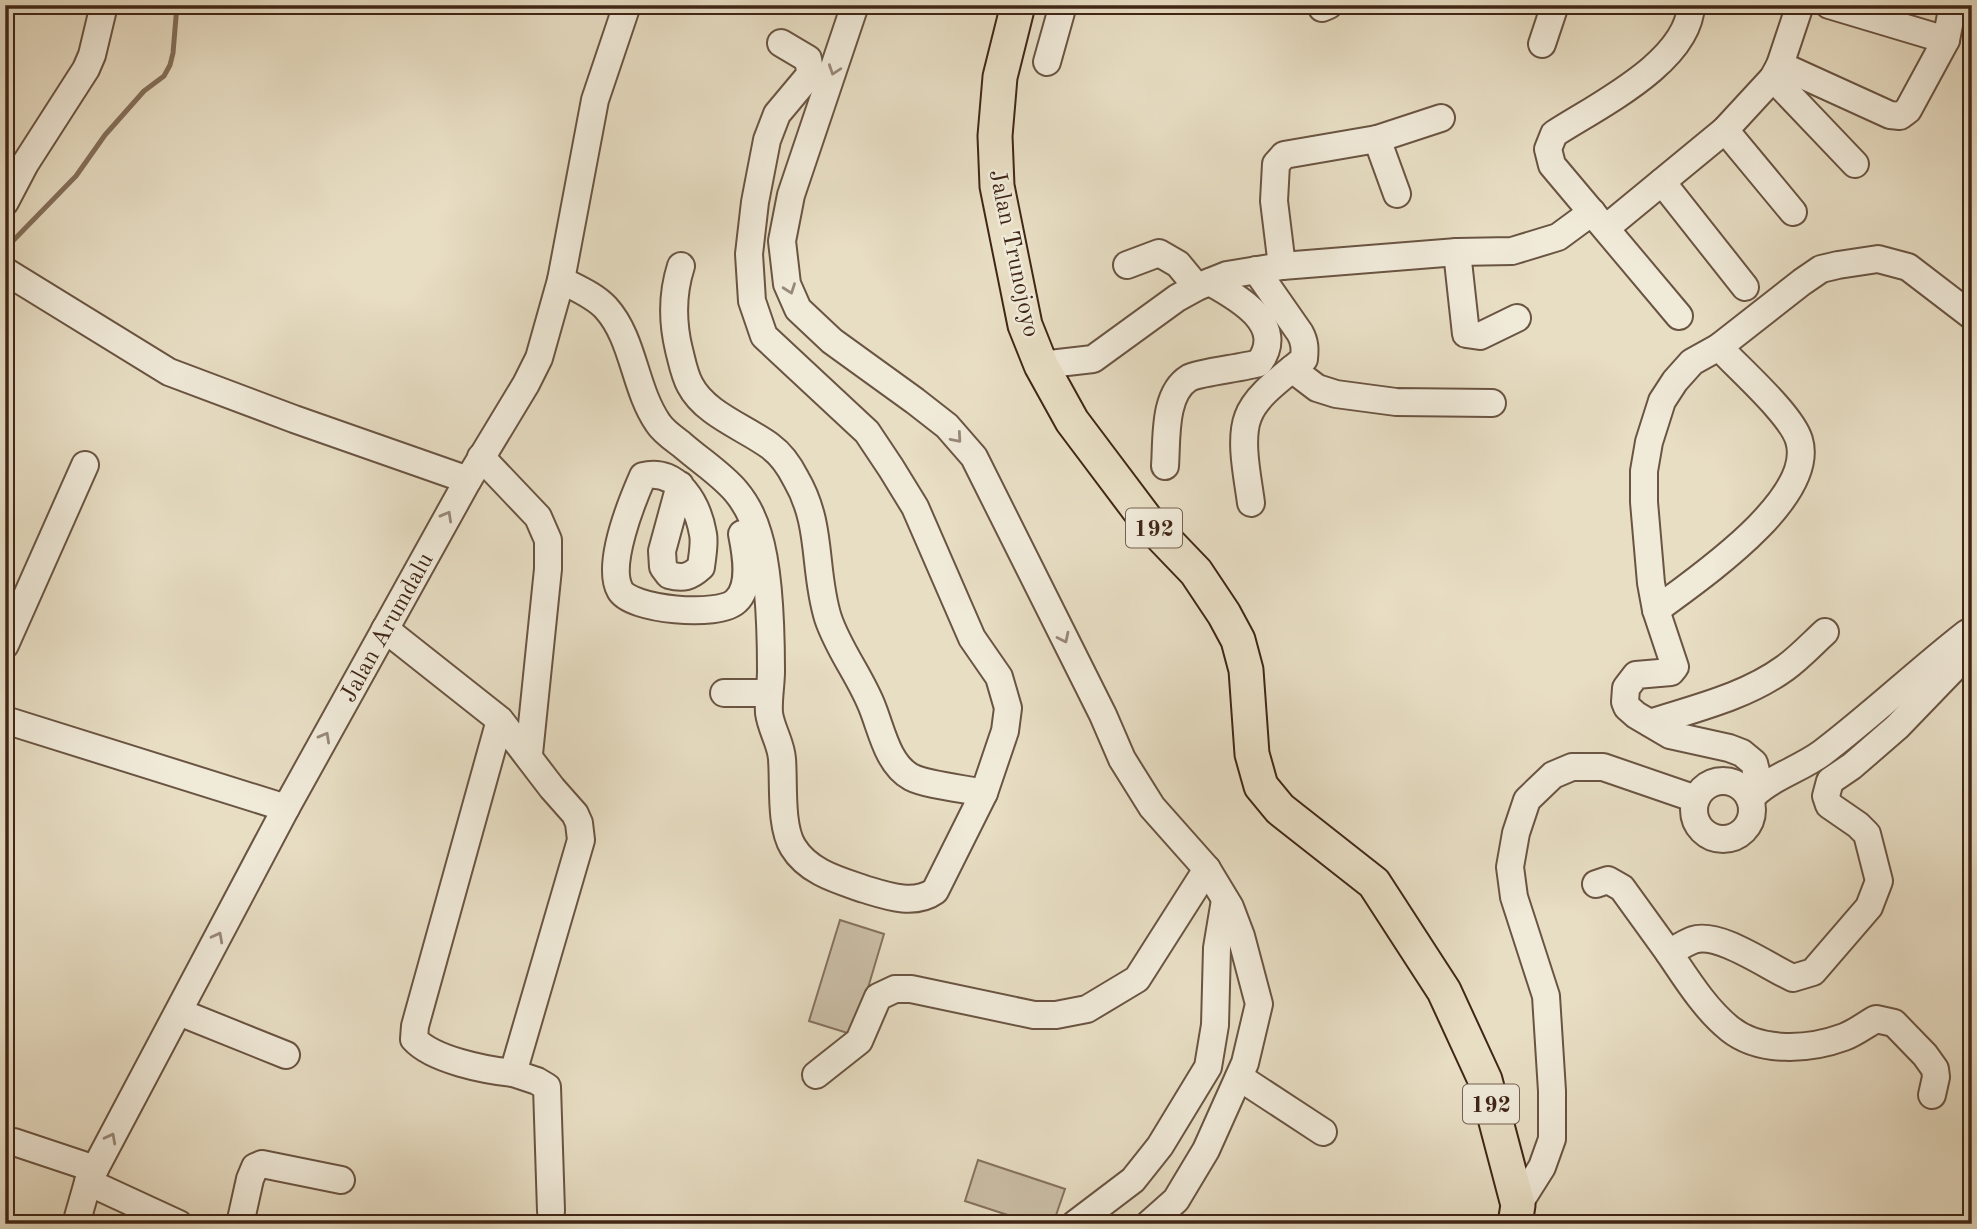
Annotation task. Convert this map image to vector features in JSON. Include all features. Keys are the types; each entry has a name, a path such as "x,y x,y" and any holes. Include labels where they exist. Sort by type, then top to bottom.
{"main road":[{"name":"Jalan Trunojoyo","path":"1018,5 1000,77 995,136 997,187 1025,325 1041,365 1072,421 1148,522 1196,572 1238,640 1245,670 1251,754 1261,786 1280,809 1374,883 1444,991 1485,1080 1517,1214"}],"street":[{"path":"5,202 25,164 86,69 104,5"},
{"name":"Jalan Arumdalu","path":"76,1224 91,1176 286,808 539,358 561,280 595,100 627,5"},
{"path":"855,5 791,195 782,241 787,284 798,309 832,341 936,418 974,457 1103,715 1122,759 1152,807 1207,869 1226,900 1241,936 1259,1004 1245,1063 1206,1150 1176,1200 1149,1224"},
{"path":"1047,62 1063,5"},
{"path":"1542,44 1555,5"},
{"path":"1679,316 1552,165 1548,149 1554,134 1647,73 1671,49 1685,30 1691,16 1691,5"},
{"path":"1041,365 1093,359 1203,284 1256,270 1457,252 1512,251 1535,246 1599,220 1662,183 1725,130 1777,71 1800,5"},
{"path":"1829,5 1947,40"},
{"path":"1777,71 1890,115 1900,116 1908,110 1947,40 1953,5"},
{"path":"561,280 607,309 625,344 641,392 659,425 720,474 738,491 749,509 759,536 766,589 771,673 768,693 774,735 782,754 787,832 792,845 814,869 882,895 910,900 935,891 984,793 1004,731 1008,708 999,677 972,638 915,507 891,468 867,432 765,336 752,300 750,254 755,202 767,140 777,114 810,71 808,59 781,43"},
{"path":"1777,71 1855,164"},
{"path":"1282,266 1274,201 1276,164 1284,155 1377,139 1441,118"},
{"path":"1725,130 1793,212"},
{"path":"1377,139 1397,194"},
{"path":"1662,183 1745,287"},
{"path":"1457,252 1466,334 1480,336 1517,318"},
{"path":"1127,265 1159,253 1203,284 1235,296 1263,322 1269,340 1268,351 1259,363 1189,378 1180,388 1169,408 1166,466"},
{"path":"1972,316 1908,267 1878,259 1857,261 1821,269 1718,347 1692,362 1662,401 1649,442 1644,471 1651,583 1656,610 1675,667 1671,672 1636,675 1626,688 1625,702 1636,715 1670,735 1730,748 1742,753 1754,763 1755,793 1750,822 1744,831 1734,838 1712,838 1702,831 1694,810 1696,799 1703,790 1712,783 1723,781 1755,793 1819,755 1972,629"},
{"path":"681,266 673,304 676,337 688,381 708,406 769,446 782,458 797,480 813,519 821,586 828,618 842,653 865,690 887,747 901,769 913,778 984,793"},
{"path":"1251,503 1244,435 1248,415 1262,397 1304,359 1304,341 1256,270"},
{"path":"5,271 169,372 468,480"},
{"path":"1656,610 1732,552 1758,527 1786,494 1795,477 1800,457 1799,441 1788,420 1718,347"},
{"path":"1292,369 1317,388 1336,394 1396,402 1492,402"},
{"path":"481,457 538,517 548,540 548,569 528,754"},
{"path":"5,645 85,465"},
{"path":"680,485 665,477 650,474 642,476 621,536 618,588 626,598 686,612 723,609 736,602 745,589 746,551 739,518 720,474"},
{"path":"385,629 500,720 575,814 579,823 581,841 513,1073"},
{"path":"1650,723 1729,698 1754,687 1786,668 1825,632"},
{"path":"1668,953 1693,940 1707,938 1723,941 1793,978 1813,972 1869,907 1879,881 1867,834 1829,805 1826,796 1830,781 1852,766 1897,727 1951,671 1972,636"},
{"path":"724,693 768,693"},
{"path":"5,720 286,808"},
{"path":"500,720 415,1026 414,1039 422,1048 443,1057 513,1073 547,1087 551,1211"},
{"path":"1517,1214 1542,1167 1552,1139 1546,996 1514,897 1510,867 1516,833 1527,800 1553,775 1572,767 1604,767 1696,799"},
{"path":"816,1075 859,1041 878,997 895,989 911,989 1034,1015 1056,1015 1087,1009 1137,979 1207,869"},
{"path":"1596,884 1608,880 1622,888 1668,953 1731,1030 1762,1044 1804,1047 1843,1038 1877,1019 1894,1023 1935,1069 1932,1095"},
{"path":"1075,1224 1133,1180 1160,1146 1209,1067 1215,1025 1217,948 1226,900"},
{"path":"178,1012 286,1055"},
{"path":"1238,1077 1323,1132"},
{"path":"14,1142 91,1176 179,1224"},
{"path":"240,1224 255,1167 262,1164 341,1180"}],"shaded area":[{"path":"840,920 884,934 854,1035 809,1021"},
{"path":"978,1160 1065,1189 1053,1224 1035,1224 965,1201"}],"waterway":[{"path":"5,249 76,176 105,135 144,91 164,76 173,53 177,5"}]}
